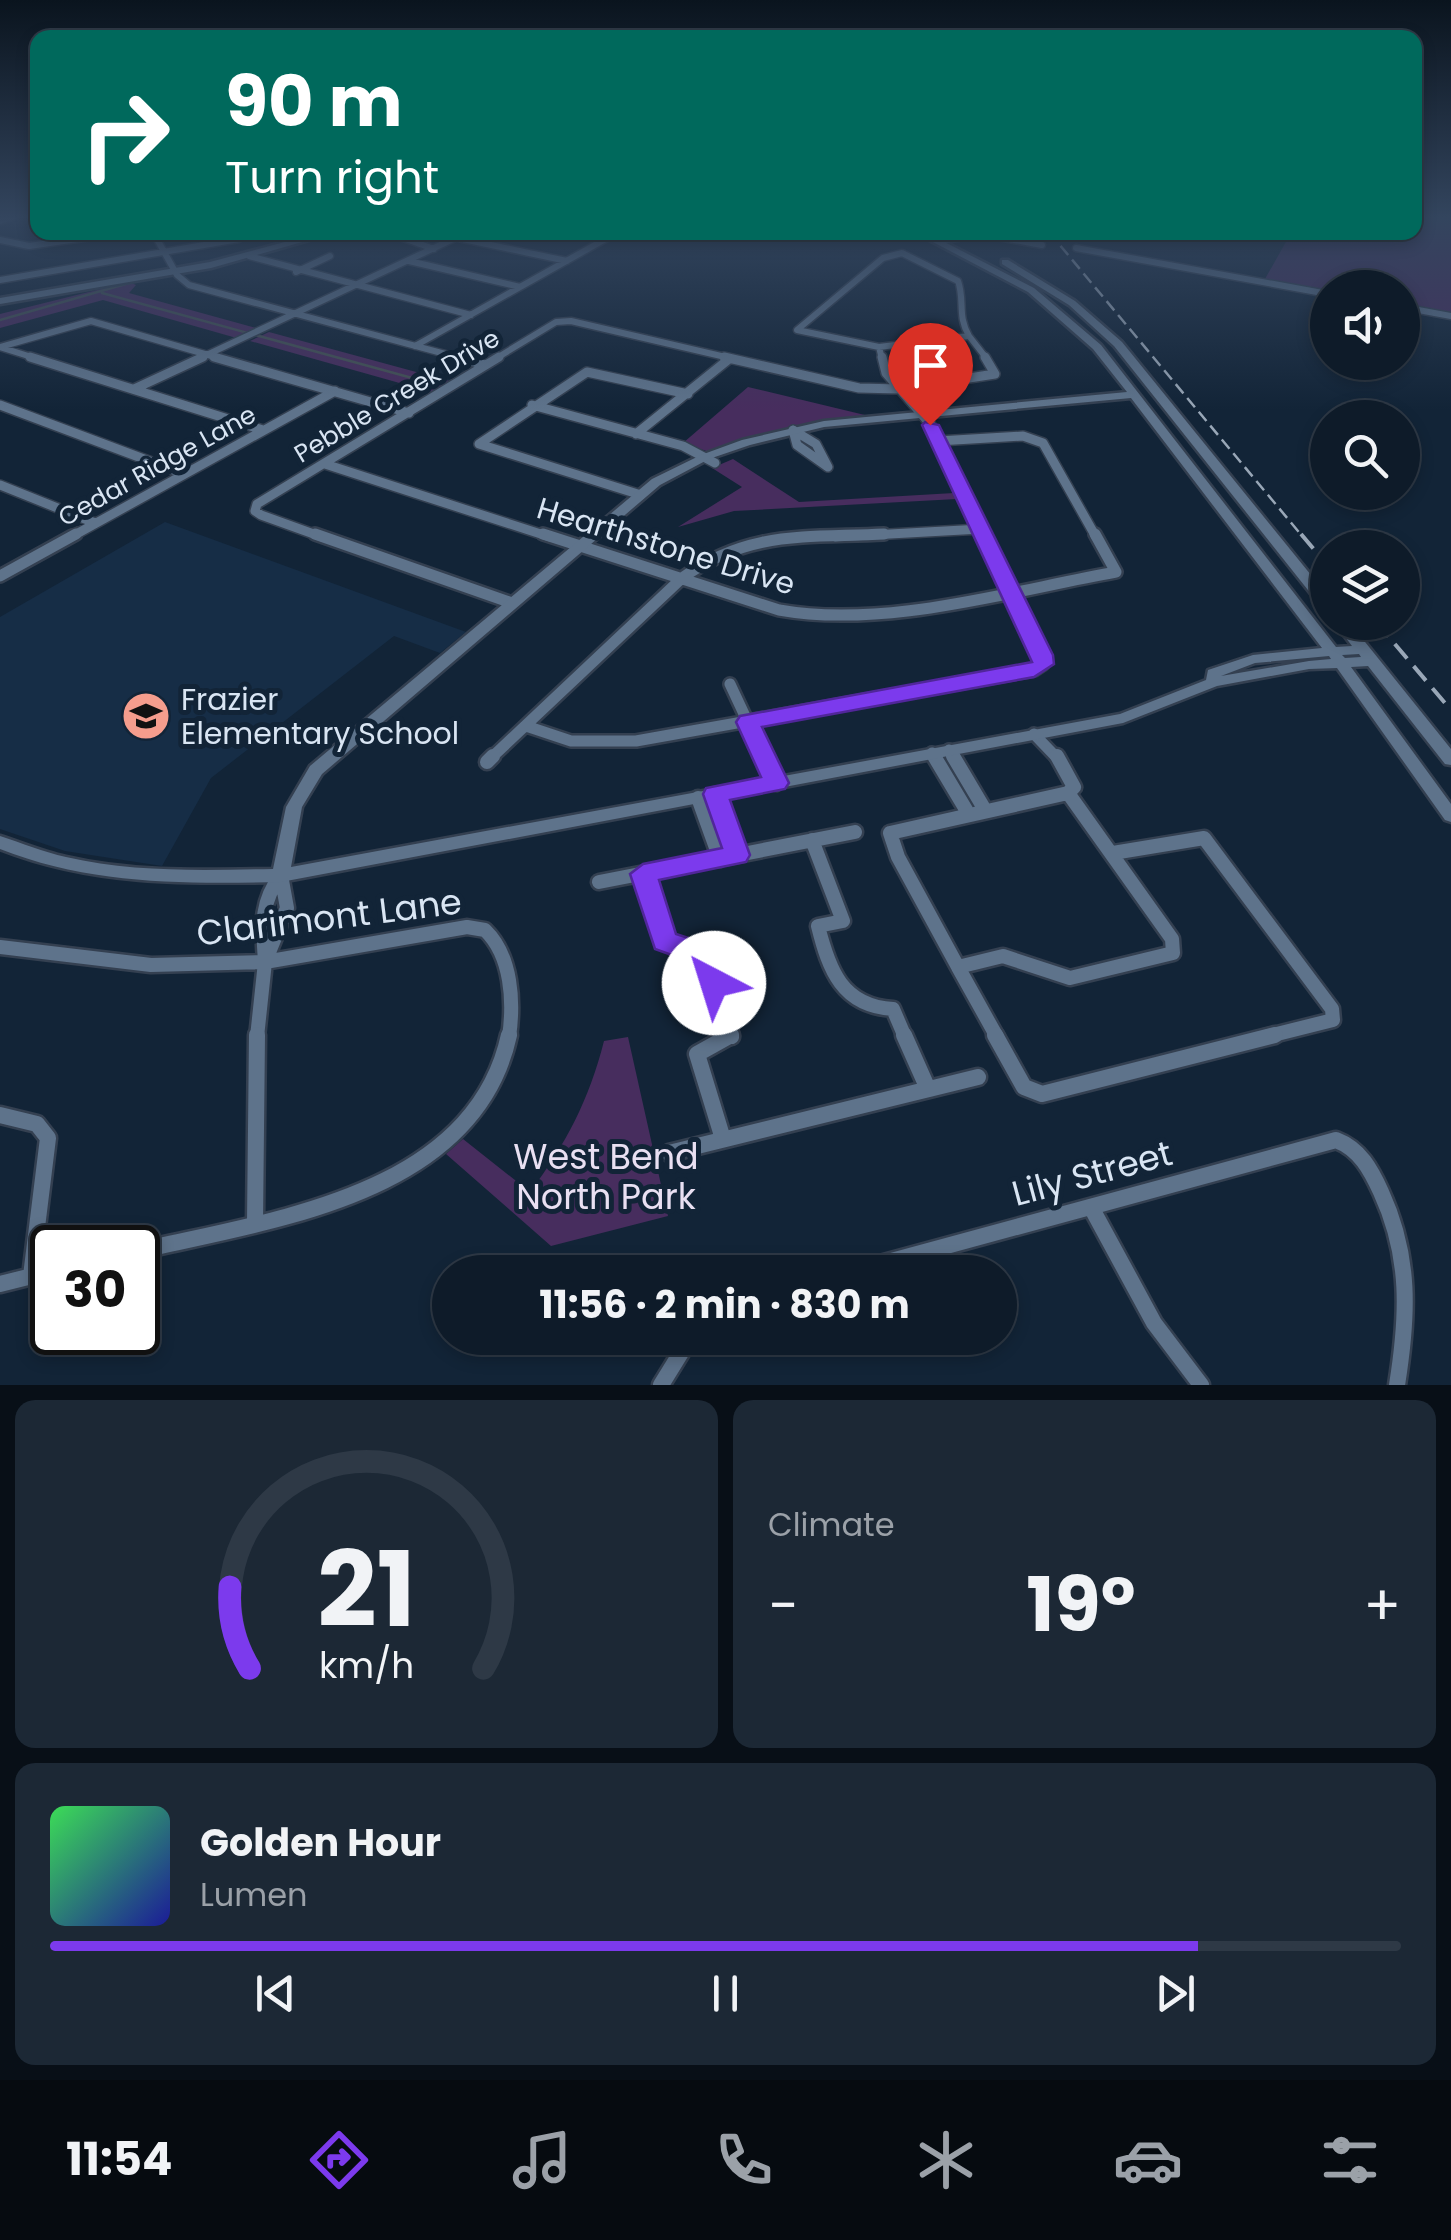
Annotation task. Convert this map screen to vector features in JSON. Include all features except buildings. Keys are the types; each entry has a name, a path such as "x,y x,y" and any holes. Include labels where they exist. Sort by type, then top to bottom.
{"main road":[{"path":"0,301 118,281"},
{"path":"1016,281 1054,306 1097,347 1336,657 1451,816"},
{"path":"1036,281 1118,344 1310,584"},
{"path":"281,876 294,808 316,770 642,495 710,460 792,434 922,414 1135,398"},
{"path":"792,434 807,436 882,420"},
{"path":"1355,640 1451,760"},
{"path":"0,842 70,865 112,872 179,877 281,876 1123,718 1214,682 1336,657 1367,655"}],"street":[{"path":"185,281 207,292 486,365"},
{"path":"331,281 471,315"},
{"path":"134,390 370,281"},
{"path":"493,281 520,287"},
{"path":"415,346 532,281"},
{"path":"857,281 797,330 879,347 970,336"},
{"path":"636,434 729,358 840,385 898,388 995,374 956,312 963,294 958,281"},
{"path":"1255,281 1310,291"},
{"path":"1420,310 1451,316"},
{"name":"Pebble Creek Drive","path":"512,602 255,511 257,504 563,320 729,358"},
{"path":"0,347 91,321 409,413"},
{"path":"0,347 263,430"},
{"path":"526,726 572,741 601,744 748,722 1034,670 1043,664 1012,591 938,441 922,414 886,374 879,347"},
{"path":"642,495 479,444 532,405 588,372 688,394"},
{"name":"Cedar Ridge Lane","path":"0,576 335,392"},
{"path":"0,405 184,474"},
{"path":"532,405 710,460"},
{"path":"792,434 809,457 828,467 825,454 807,436"},
{"name":"Hearthstone Drive","path":"325,464 779,610 812,616 882,614 1116,572 1043,442 1035,438 938,441"},
{"path":"0,485 95,523"},
{"path":"487,762 682,578 717,553 757,542 981,529"},
{"path":"730,684 776,783"},
{"path":"1034,734 1066,768 1074,787 1068,792 895,829 890,841 1030,1093 1042,1094 1333,1020 1332,1009 1204,838 1113,853"},
{"path":"940,752 993,808"},
{"path":"940,752 968,813"},
{"path":"958,966 1004,956 1070,978 1173,953 1172,939 1068,792"},
{"path":"707,796 737,855"},
{"path":"707,796 720,858"},
{"path":"598,882 855,832"},
{"path":"812,840 844,921 818,926 843,992 860,1006 893,1009 928,1089"},
{"path":"643,874 664,941 706,955 732,1038 698,1054 723,1139"},
{"path":"160,1245 255,1222 257,1014 265,962 262,911 268,892 281,876 289,889 289,905 265,962"},
{"name":"Clarimont Lane","path":"0,947 152,965 265,962 467,927 485,930 502,950 512,1022 493,1082 468,1119 426,1158 390,1180 342,1201 255,1222"},
{"path":"669,1153 978,1077"},
{"path":"0,1114 36,1124 48,1138 37,1225"},
{"name":"Lily Street","path":"914,1255 1336,1140 1350,1144 1370,1168 1398,1224 1410,1284 1396,1385"},
{"path":"1091,1207 1154,1323 1201,1385"},
{"path":"0,1284 30,1276"},
{"path":"660,1385 679,1355"}],"shaded area":[{"name":"Frazier Elementary School","path":"165,522 466,632 440,653 394,636 211,778 162,866 65,851 0,829 0,617"}],"green space":[{"path":"1274,281 1310,281 1310,287"},
{"path":"1420,281 1451,281 1451,313 1420,307"},
{"path":"129,282 136,285 129,293 260,329 240,339 103,300 0,328 0,314"},
{"path":"269,332 453,382 435,393 250,341"},
{"path":"748,387 871,418 794,428 709,452 683,443"},
{"path":"733,459 799,502 954,493 957,499 734,511 678,527 742,487 712,468"},
{"name":"West Bend North Park","path":"628,1037 668,1216 551,1246 446,1154 463,1139 530,1192 575,1121 604,1041"}],"waterway":[{"path":"0,320 129,283"},
{"path":"102,293 434,384"}],"railway":[{"path":"1090,281 1303,537"},
{"path":"1301,534 1310,545"},
{"path":"1391,640 1451,710"}],"place":[{"name":"Frazier Elementary School","path":"146,716"}],"route":[{"path":"714,983 706,955 664,941 643,874 737,855 715,794 776,783 748,722 1034,670 1043,664 930,425"}]}
